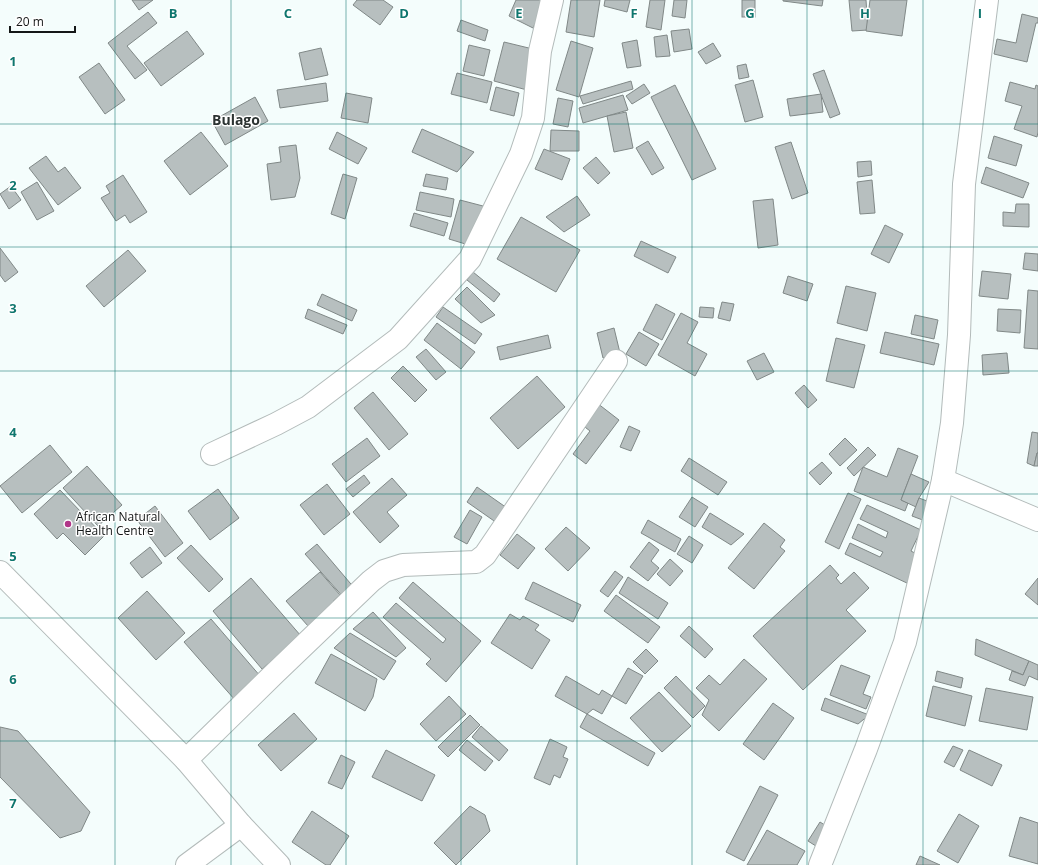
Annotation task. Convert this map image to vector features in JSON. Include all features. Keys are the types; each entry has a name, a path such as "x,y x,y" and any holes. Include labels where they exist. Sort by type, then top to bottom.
{"street":[{"path":"212,454 308,407 398,339 470,259 521,154 533,118 540,52 552,0"},
{"path":"820,865 866,749 905,642 943,480 952,423 959,335 964,184 987,0"},
{"path":"186,760 325,624 371,581 384,571 403,565 476,562 485,555 616,361"},
{"path":"943,480 1038,520"},
{"path":"0,572 186,760 241,825 279,865"},
{"path":"187,865 241,825"}],"building":[{"path":"132,0 153,0 139,10"},
{"path":"357,0 383,0 393,7 380,25 353,5"},
{"path":"516,0 546,0 533,28 509,16"},
{"path":"571,0 600,0 594,37 566,32"},
{"path":"605,0 630,0 627,12 604,6"},
{"path":"650,0 665,0 661,30 646,27"},
{"path":"674,0 687,0 685,18 672,16"},
{"path":"742,0 755,0 755,17 742,17"},
{"path":"783,0 823,0 822,6"},
{"path":"849,0 866,0 868,30 852,31"},
{"path":"870,0 907,0 902,36 866,31"},
{"path":"148,12 157,23 127,46 147,70 135,79 108,43"},
{"path":"1022,14 1038,18 1038,23 1036,23 1027,62 994,54 997,39 1016,43"},
{"path":"461,20 488,30 485,41 457,31"},
{"path":"689,29 692,49 674,52 671,31"},
{"path":"187,31 204,54 161,86 144,63"},
{"path":"667,35 670,56 656,57 654,37"},
{"path":"637,40 641,66 627,68 622,43"},
{"path":"571,41 593,48 579,97 556,90"},
{"path":"504,42 537,50 527,90 494,81"},
{"path":"713,43 721,56 706,64 698,52"},
{"path":"469,45 490,50 484,76 463,71"},
{"path":"321,48 328,75 305,80 299,53"},
{"path":"99,63 125,100 105,114 79,77"},
{"path":"746,64 749,77 739,79 737,66"},
{"path":"824,70 840,114 830,118 813,74"},
{"path":"457,73 492,82 487,103 451,94"},
{"path":"753,80 763,117 745,122 735,85"},
{"path":"631,81 633,89 583,104 580,96"},
{"path":"1010,82 1035,89 1036,85 1038,86 1037,137 1014,129 1022,106 1005,101"},
{"path":"326,83 328,101 280,108 277,90"},
{"path":"644,84 650,93 632,104 626,96"},
{"path":"675,85 716,169 692,180 651,97"},
{"path":"496,87 519,93 514,116 490,110"},
{"path":"346,93 372,98 368,123 341,118"},
{"path":"821,94 823,112 790,116 787,99"},
{"path":"623,95 628,110 583,123 579,108"},
{"path":"255,97 268,121 225,145 212,121"},
{"path":"558,98 573,101 568,127 553,124"},
{"path":"626,112 633,148 614,152 607,116"},
{"path":"422,129 474,152 457,172 412,152"},
{"path":"551,130 579,131 579,151 550,151"},
{"path":"201,132 228,166 190,195 164,161"},
{"path":"337,132 367,148 358,164 329,149"},
{"path":"994,136 1022,145 1016,166 988,158"},
{"path":"648,141 664,168 652,175 636,148"},
{"path":"791,142 808,193 792,199 775,147"},
{"path":"296,145 300,178 295,197 271,200 267,164 281,162 279,147"},
{"path":"544,149 570,159 562,180 535,169"},
{"path":"46,156 58,172 65,167 81,188 58,205 29,168"},
{"path":"596,157 610,173 598,184 583,168"},
{"path":"871,161 872,175 858,177 857,162"},
{"path":"986,167 1029,183 1023,198 981,183"},
{"path":"343,174 357,178 345,219 331,214"},
{"path":"426,174 448,178 446,190 423,186"},
{"path":"123,175 147,212 130,223 125,215 116,221 101,198 110,193 106,186"},
{"path":"872,180 875,213 860,214 857,182"},
{"path":"37,182 54,211 37,220 21,192"},
{"path":"11,186 21,200 9,209 0,194"},
{"path":"420,192 454,199 451,217 416,210"},
{"path":"577,196 590,215 564,232 546,217"},
{"path":"773,199 778,245 758,248 753,201"},
{"path":"460,200 483,206 472,246 449,239"},
{"path":"1016,204 1029,204 1029,227 1003,226 1003,212 1015,213"},
{"path":"414,213 448,223 444,236 410,226"},
{"path":"521,217 580,250 556,292 497,259"},
{"path":"885,225 903,234 889,263 871,254"},
{"path":"641,241 676,257 668,273 634,256"},
{"path":"0,248 18,272 5,282 0,275"},
{"path":"128,250 146,271 104,307 86,286"},
{"path":"1025,253 1038,254 1038,271 1023,269"},
{"path":"982,271 1011,274 1008,299 979,296"},
{"path":"473,272 500,294 494,302 467,280"},
{"path":"788,276 813,284 807,301 783,293"},
{"path":"846,286 876,293 867,331 837,323"},
{"path":"467,287 495,315 481,323 455,299"},
{"path":"1028,290 1038,291 1038,349 1024,348"},
{"path":"322,294 357,310 352,321 317,305"},
{"path":"722,302 734,304 730,321 718,318"},
{"path":"656,304 675,314 662,340 643,330"},
{"path":"443,307 482,334 475,344 436,317"},
{"path":"700,307 714,308 713,318 699,317"},
{"path":"308,309 347,325 343,334 305,318"},
{"path":"998,309 1021,310 1020,333 997,331"},
{"path":"681,313 698,322 687,343 707,354 695,376 658,355"},
{"path":"915,315 938,320 934,339 911,334"},
{"path":"437,323 475,352 461,369 424,340"},
{"path":"614,328 620,353 603,358 597,333"},
{"path":"639,332 659,344 646,366 626,354"},
{"path":"885,332 939,344 934,365 880,353"},
{"path":"548,335 551,348 500,360 497,347"},
{"path":"836,338 865,345 854,388 826,381"},
{"path":"426,349 446,372 436,380 416,357"},
{"path":"764,353 774,372 757,380 747,361"},
{"path":"1007,353 1009,373 983,375 982,355"},
{"path":"403,366 427,390 415,402 391,378"},
{"path":"537,376 565,407 518,449 490,418"},
{"path":"804,385 817,400 808,408 795,393"},
{"path":"373,392 408,434 389,450 354,408"},
{"path":"597,403 619,420 586,464 573,454 590,431 581,424"},
{"path":"629,426 640,431 631,451 620,447"},
{"path":"1032,432 1038,433 1038,453 1034,466 1027,463"},
{"path":"367,438 380,456 346,482 332,464"},
{"path":"845,438 857,450 840,466 829,454"},
{"path":"50,445 72,472 22,513 0,486"},
{"path":"868,447 876,455 854,476 847,468"},
{"path":"898,448 918,456 901,500 908,503 905,511 854,491 863,467 887,477"},
{"path":"1037,453 1038,466 1034,466"},
{"path":"689,458 727,482 718,495 681,471"},
{"path":"822,462 832,473 820,485 809,473"},
{"path":"87,466 122,505 98,526 63,488"},
{"path":"911,474 929,482 919,498 916,507 901,500"},
{"path":"364,475 370,483 353,497 346,489"},
{"path":"392,478 407,495 387,512 399,526 380,543 353,512"},
{"path":"327,484 350,514 324,535 300,505"},
{"path":"477,487 507,508 497,523 467,502"},
{"path":"218,489 239,518 210,540 188,511"},
{"name":"African Natural Health Centre","path":"60,490 104,536 85,555 63,533 57,539 34,514"},
{"path":"848,493 861,499 839,549 825,542"},
{"path":"692,497 708,507 695,527 679,517"},
{"path":"919,498 935,504 928,522 912,516"},
{"path":"867,505 921,530 911,551 922,557 909,584 845,554 850,543 880,557 883,552 852,538 858,524 886,538 888,532 860,519"},
{"path":"155,506 183,543 165,557 137,520"},
{"path":"470,510 482,517 467,544 454,537"},
{"path":"710,513 744,534 731,545 702,527"},
{"path":"648,520 681,539 675,552 641,533"},
{"path":"764,523 785,540 780,547 785,551 754,589 728,568"},
{"path":"566,527 590,548 568,571 545,549"},
{"path":"517,534 535,548 518,569 500,555"},
{"path":"689,536 703,545 692,563 677,554"},
{"path":"649,542 659,550 651,561 659,568 648,581 630,567"},
{"path":"317,544 356,590 345,599 305,554"},
{"path":"191,545 223,579 209,592 177,558"},
{"path":"150,547 162,563 142,578 130,563"},
{"path":"670,559 683,571 670,586 657,574"},
{"path":"830,565 839,575 836,578 841,584 854,572 869,588 846,610 866,631 803,690 753,636"},
{"path":"615,571 623,577 608,597 600,591"},
{"path":"320,572 340,595 333,601 338,606 320,615 308,626 286,601"},
{"path":"628,577 668,603 658,619 619,593"},
{"path":"251,578 301,636 262,669 213,611"},
{"path":"1038,578 1038,605 1025,594"},
{"path":"413,582 481,641 446,682 426,664 431,659 383,617 396,603 443,643 446,639 399,598"},
{"path":"533,582 581,605 573,622 525,599"},
{"path":"147,591 185,633 156,660 118,618"},
{"path":"616,595 660,627 648,643 604,611"},
{"path":"373,612 406,648 396,657 353,629"},
{"path":"510,614 520,620 523,616 539,625 535,630 550,640 532,669 491,643"},
{"path":"211,619 261,677 235,700 184,642"},
{"path":"689,626 713,649 705,658 680,636"},
{"path":"350,633 396,661 384,680 334,648"},
{"path":"976,639 1029,661 1023,675 975,655"},
{"path":"646,649 658,661 645,674 633,662"},
{"path":"331,654 377,679 373,697 365,711 315,683"},
{"path":"744,659 767,679 719,731 702,715 709,700 696,688 709,675 720,685"},
{"path":"1029,661 1038,665 1038,680 1029,676 1025,686 1009,680 1012,671 1023,675"},
{"path":"841,665 870,676 863,694 871,697 866,709 830,695"},
{"path":"628,668 643,676 626,704 612,696"},
{"path":"937,671 963,678 961,688 935,681"},
{"path":"566,676 599,695 602,690 612,696 602,714 593,709 587,714 555,696"},
{"path":"676,676 705,706 693,718 664,688"},
{"path":"933,686 972,696 965,726 926,716"},
{"path":"986,688 1033,697 1027,730 979,721"},
{"path":"659,692 691,726 662,752 630,718"},
{"path":"449,696 466,714 436,741 420,724"},
{"path":"825,698 869,715 858,724 821,710"},
{"path":"773,703 794,718 764,760 743,744"},
{"path":"294,713 317,739 281,771 258,745"},
{"path":"587,714 655,753 648,766 580,727"},
{"path":"470,715 480,725 448,757 438,747"},
{"path":"481,726 508,750 499,761 472,737"},
{"path":"0,727 18,731 90,812 81,831 60,838 0,777"},
{"path":"550,739 567,747 563,757 568,759 560,778 554,775 550,785 534,778"},
{"path":"467,740 493,761 485,771 459,750"},
{"path":"953,746 963,750 954,767 944,762"},
{"path":"386,750 435,775 422,801 372,777"},
{"path":"969,750 1002,765 992,786 960,770"},
{"path":"341,755 355,762 342,789 328,783"},
{"path":"760,786 778,795 744,861 726,852"},
{"path":"470,806 485,815 490,831 456,865 434,843"},
{"path":"312,811 349,836 330,865 326,865 292,842"},
{"path":"959,814 979,826 958,863 937,851"},
{"path":"1020,817 1038,823 1038,864 1009,856"},
{"path":"820,822 831,829 819,848 808,841"},
{"path":"767,830 805,851 797,865 747,865"},
{"path":"920,856 940,865 916,865"}],"place":[{"name":"African Natural Health Centre","path":"68,524"}],"district":[{"name":"Bulago","path":"236,120"}]}
